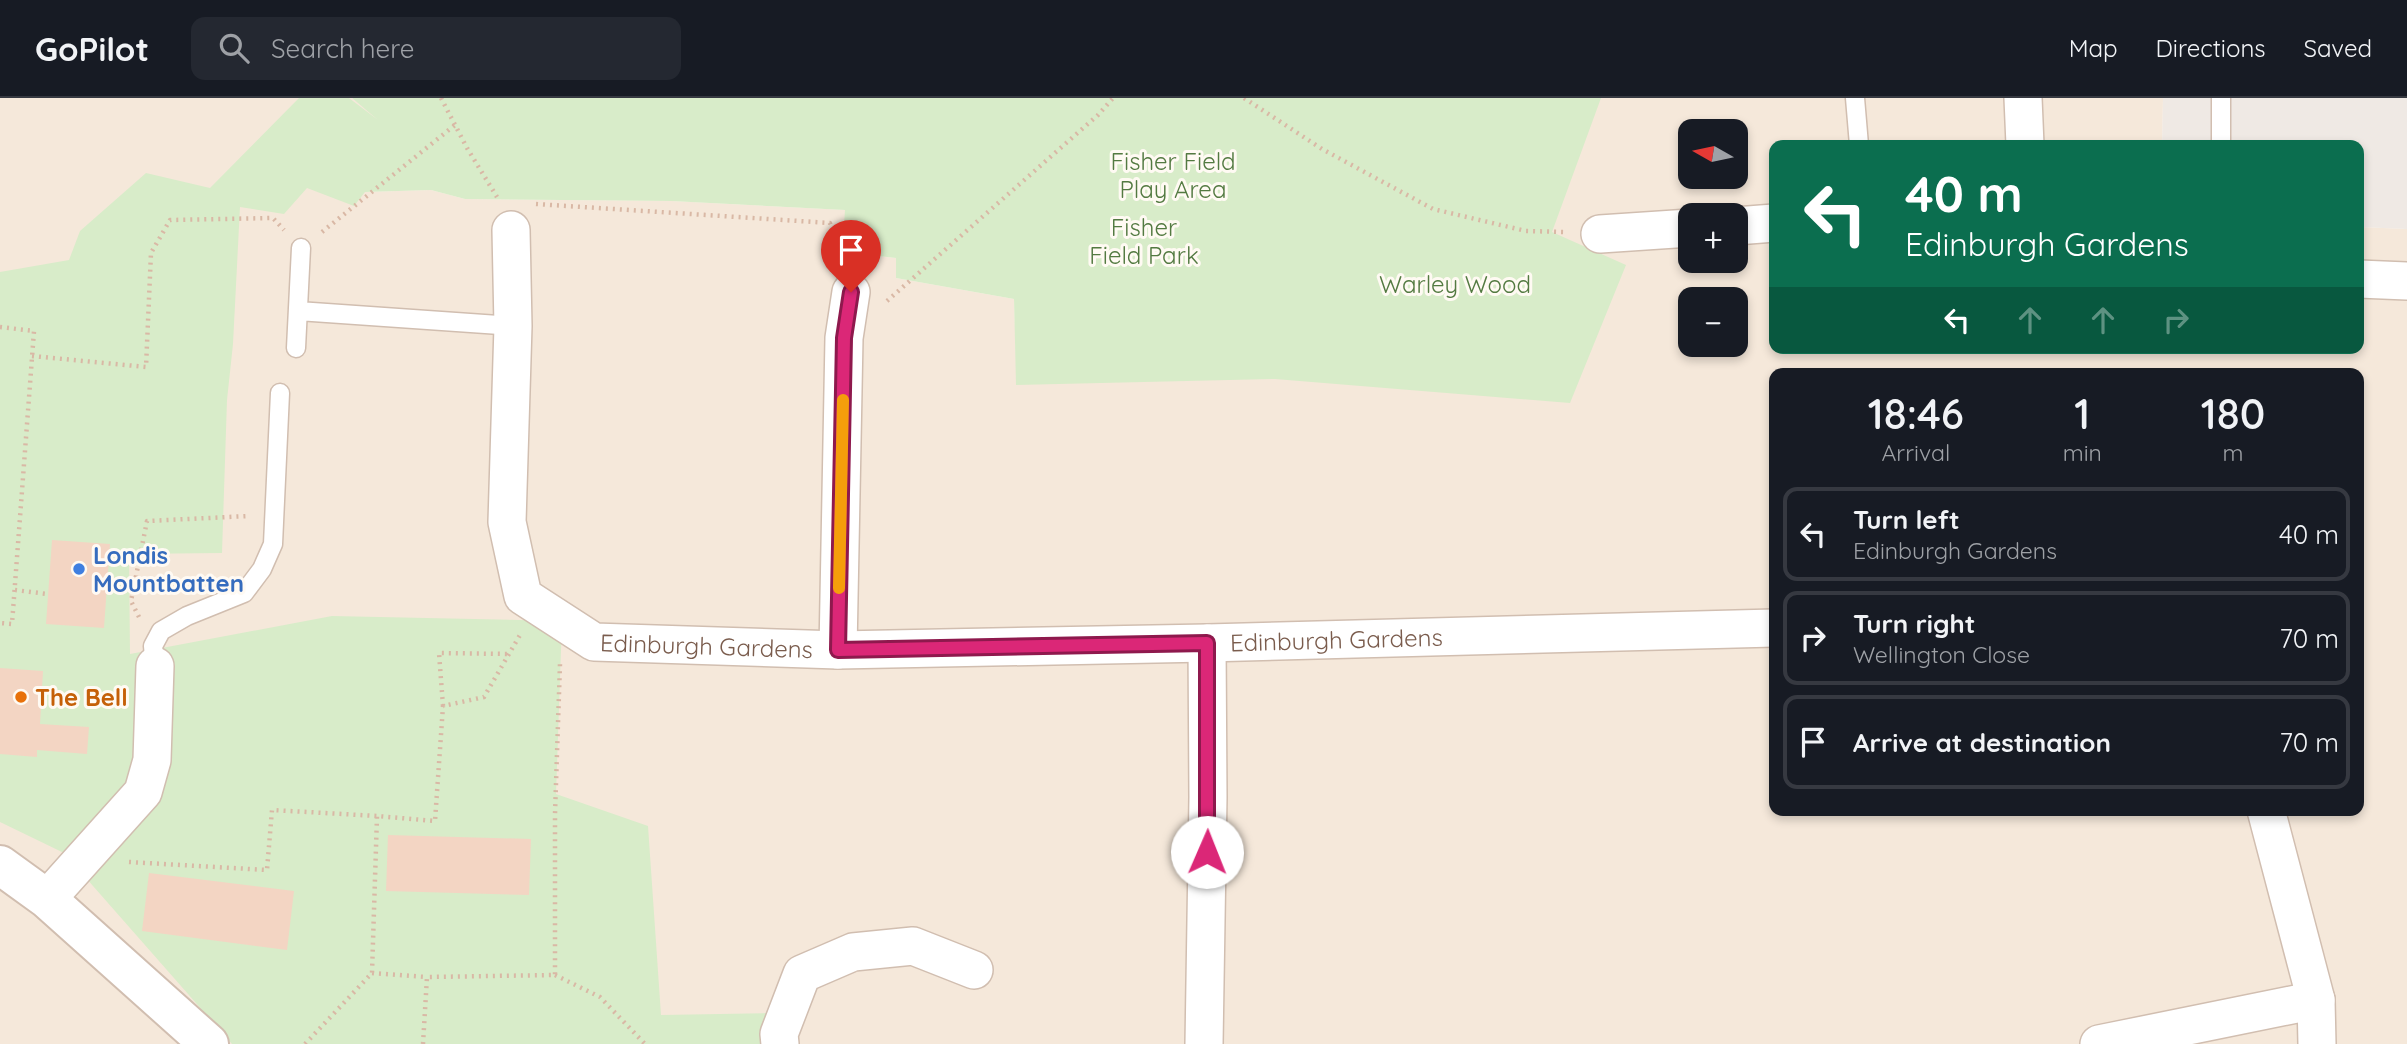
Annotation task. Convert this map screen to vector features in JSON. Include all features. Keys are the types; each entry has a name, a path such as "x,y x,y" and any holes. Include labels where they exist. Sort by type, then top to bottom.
{"street":[{"path":"2023,98 2025,140"},
{"name":"Edinburgh Gardens","path":"519,217 507,522 523,596 594,642 838,650 1769,628"},
{"path":"1748,225 1769,223"},
{"path":"1600,234 1678,229"},
{"path":"2364,279 2407,281"},
{"path":"838,650 844,338 851,292"},
{"path":"1203,1044 1208,797 1207,643"},
{"path":"47,899 143,792 152,761 154,656"},
{"path":"2268,816 2316,1000 2317,1044"},
{"path":"0,864 47,899 209,1044"},
{"path":"780,1044 779,1034 802,974 853,952 913,946 974,970"},
{"path":"2099,1044 2316,1000"}],"lane":[{"path":"1855,98 1859,140"},
{"path":"2221,98 2221,140"},
{"path":"296,348 301,248"},
{"path":"298,311 513,326"},
{"path":"154,656 161,631 187,616 244,593 262,569 273,544 280,393"}],"path":[{"path":"441,98 500,202 519,217 830,223 851,292"},
{"path":"844,338 1098,116 1113,98"},
{"path":"1244,98 1322,149 1433,209 1527,231 1600,234"},
{"path":"32,356 146,367 151,253 170,220 273,218 301,248 455,125"},
{"path":"0,327 34,331 12,624 0,623"},
{"path":"154,656 131,601 147,521 275,515"},
{"path":"15,590 47,594"},
{"path":"555,975 555,814 562,621"},
{"path":"443,706 484,697 522,632"},
{"path":"83,860 267,870 272,810 435,821 443,706 439,653 509,654"},
{"path":"305,1044 372,972 377,816"},
{"path":"372,972 427,977 555,975 600,997 645,1044"},
{"path":"423,1044 427,977"}],"shaded area":[{"path":"0,98 352,98 404,139 365,192 431,190 465,199 671,201 846,210 842,252 896,258 896,278 1014,299 1017,385 1536,98 2163,98 2162,140 1769,140 1769,354 2364,354 2364,227 2407,229 2407,1044 0,1044"},
{"path":"2163,98 2407,98 2407,229 2364,227 2364,140 2162,140"}],"green space":[{"path":"299,98 349,98 378,120 352,98 1601,98 1552,232 1626,265 1570,403 1275,379 1016,385 1014,299 896,278 896,258 842,252 845,210 671,201 465,199 431,190 365,192 354,206 307,188 284,214 240,207 233,344 227,400 222,553 129,554 130,654 332,616 562,621 556,794 648,826 661,1015 771,1013 771,1044 232,1044 64,853 0,822 0,272 69,260 80,231 146,173 210,188"}],"building":[{"name":"Londis Mountbatten","path":"52,540 110,544 104,628 46,624"},
{"name":"The Bell","path":"0,668 43,671 40,724 89,727 87,754 37,750 37,757 0,754"},
{"path":"388,835 531,839 529,895 386,891"},
{"path":"149,873 294,891 287,950 142,931"}],"slow traffic":[{"path":"839,588 843,400"}],"place":[{"name":"Londis Mountbatten","path":"79,569"},
{"name":"The Bell","path":"21,697"}],"route":[{"path":"851,292 844,338 838,650 1207,643 1207,852"}],"park label":[{"name":"Fisher Field Play Area","path":"1173,175"},
{"name":"Fisher Field Park","path":"1144,241"},
{"name":"Warley Wood","path":"1455,284"}]}
